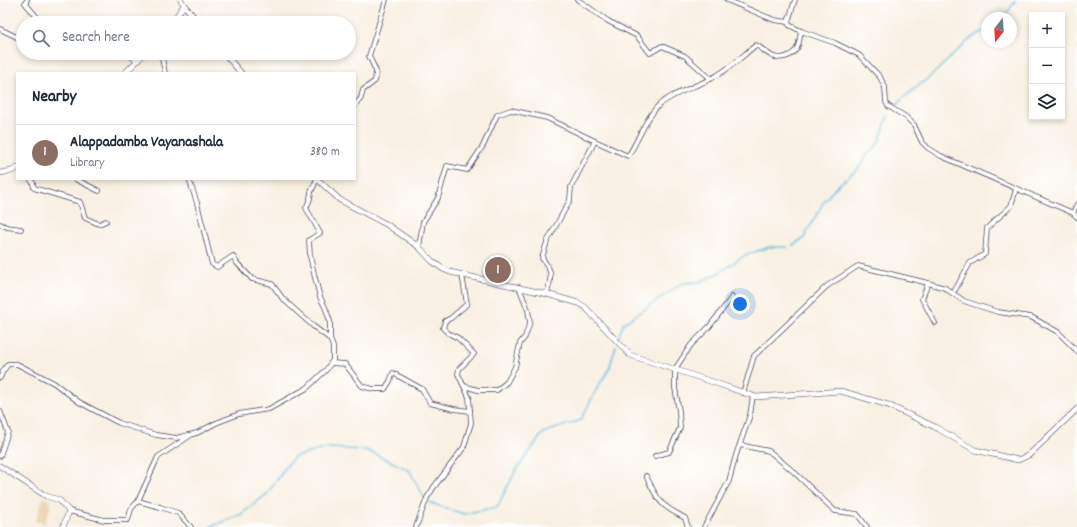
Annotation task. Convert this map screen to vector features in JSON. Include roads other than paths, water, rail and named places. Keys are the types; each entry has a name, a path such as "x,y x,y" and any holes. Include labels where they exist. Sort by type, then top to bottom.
{"street":[{"path":"27,0 25,3 36,16"},
{"path":"356,105 361,98 363,90 375,81 376,71 369,56 386,0"},
{"path":"578,0 608,21 637,36 650,53 662,46 685,56 711,79"},
{"path":"727,0 774,20 788,22 789,25 801,31 835,43 858,55 880,77 885,87 887,104 906,117 914,125 922,142 928,148 941,156 1073,213 1077,217"},
{"path":"788,22 795,0"},
{"path":"176,16 183,2 194,16"},
{"path":"0,29 16,37"},
{"path":"419,247 423,222 438,198 447,166 468,170 484,146 497,115 511,110 547,118 628,156 650,116 659,106 675,95 711,79 728,69 756,45 761,47 773,57 783,58 790,55 796,49 801,31"},
{"path":"162,60 165,72"},
{"path":"230,60 240,72"},
{"path":"126,72 138,61"},
{"path":"547,294 552,274 542,258 547,242 570,200 571,187 595,141"},
{"path":"0,173 12,171 16,169"},
{"path":"31,180 34,188 80,202 85,218 99,224 106,221"},
{"path":"77,180 99,191"},
{"path":"189,180 197,203 212,264 217,267 233,256 237,263 252,279 272,284 283,299 330,339"},
{"path":"0,378 8,364 17,364 54,383 79,402 120,423 170,438 197,433 216,423 239,414 268,409 307,388 326,370 333,360 333,346 330,339 330,321 320,297 310,256 309,240 320,233 306,208 317,180"},
{"path":"318,180 340,200 386,224 419,247 443,269 462,275 520,287 578,303 585,307 630,355 710,380 756,397 841,391 888,405 935,427 976,450 1018,460 1029,455 1077,409"},
{"path":"955,290 970,263 985,254 987,228 1010,206 1016,189"},
{"path":"1073,213 1077,204"},
{"path":"0,224 7,227 21,229"},
{"path":"743,393 754,356 827,286 858,266 945,288 964,301 998,312 1031,318 1058,332 1077,351"},
{"path":"416,527 427,498 464,447 471,423 469,397 458,374 459,369 474,354 458,338 448,333 443,328 446,321 467,304 462,275"},
{"path":"928,283 922,299 935,323"},
{"path":"464,386 478,390 497,390 507,382 514,367 520,343 525,338 530,322 528,310 520,287"},
{"path":"655,456 669,452 680,428 675,369 691,345 709,327 732,297"},
{"path":"331,363 345,364 362,386 373,389 385,389 393,373 422,389 430,403 470,411"},
{"path":"704,527 729,481 750,415 753,396"},
{"path":"0,411 8,432 0,456"},
{"path":"0,466 46,496 58,500 68,511 104,520 128,520 131,509 138,501 158,457 193,434"},
{"path":"740,445 769,451 794,472 835,511 857,514 867,527"},
{"path":"646,476 663,504 685,518 688,527"},
{"path":"138,501 178,513 192,527"},
{"path":"63,527 68,511"}],"waterway":[{"path":"1007,12 1015,0"},
{"path":"895,107 902,99 932,75 970,39 981,33"},
{"path":"793,245 804,238 824,201 837,186 858,169 867,155 874,149 879,142 888,116"},
{"path":"618,338 624,323 683,283 699,282 719,273 745,255 770,247 787,247"},
{"path":"427,502 464,514 497,507 515,472 543,433 581,420 596,390 609,369 616,346"},
{"path":"210,527 240,515 267,494 294,457 327,448 366,450 409,470 425,499"}],"place":[{"name":"Alappadamba Vayanashala","path":"498,270"}]}
